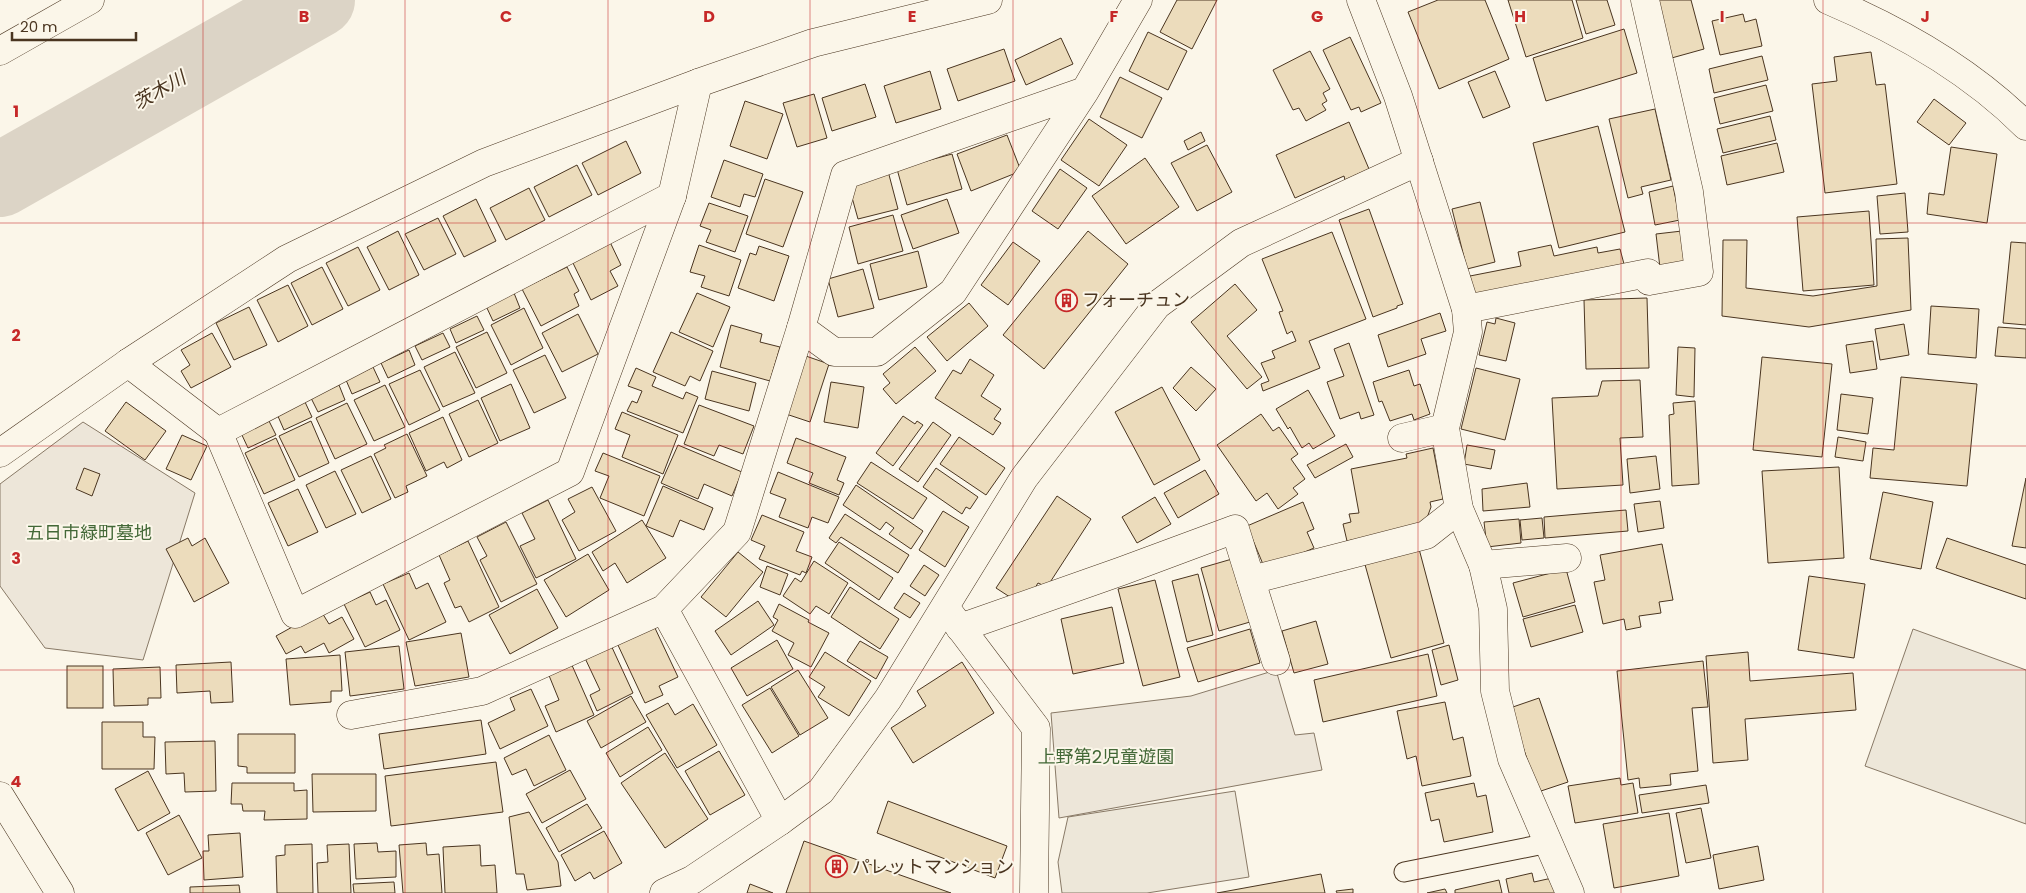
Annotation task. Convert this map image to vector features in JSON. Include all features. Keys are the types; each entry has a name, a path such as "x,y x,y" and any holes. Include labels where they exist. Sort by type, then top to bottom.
{"main road":[{"path":"1,48 90,0"},
{"path":"0,453 128,363 296,254 484,163 698,83 813,43 988,0"},
{"path":"802,328 834,352 877,352 953,292 1086,91 1138,0"},
{"path":"1361,0 1398,96 1466,310 1468,332 1445,428 1459,509 1483,565 1492,609 1495,691 1512,759 1570,893"},
{"path":"1466,310 1648,273 1649,281 1699,272 1689,192 1645,0"},
{"path":"1828,0 1895,32 1930,52 1984,89 2026,126"},
{"path":"128,363 218,432 295,614 570,472 672,196 698,83"},
{"path":"351,715 482,691 664,609 737,532 802,328 845,175 1086,91"},
{"path":"664,893 692,880 780,821 820,791 952,617 1024,478 1157,305 1242,243 1419,162"},
{"path":"218,432 672,196"},
{"path":"1402,438 1445,428"},
{"path":"1251,580 1426,535 1459,509"},
{"path":"952,617 1234,529 1276,661"},
{"path":"1483,565 1567,558"},
{"path":"664,609 780,821"},
{"path":"952,617 1036,728 1034,893"},
{"path":"0,796 60,893"}],"lane":[{"path":"1404,872 1549,843"}],"green space":[{"name":"五日市緑町墓地","path":"83,422 195,493 143,660 45,648 0,586 0,484"},
{"name":"上野第2児童遊園","path":"1276,670 1295,735 1314,733 1322,770 1059,818 1051,713 1191,696"}],"shaded area":[{"path":"1913,629 2026,670 2026,824 1865,766"},
{"path":"1235,791 1249,877 1147,893 1062,893 1058,862 1068,817"}],"building":[{"path":"1177,0 1217,0 1192,49 1160,32"},
{"path":"1438,0 1485,0 1509,59 1439,89 1408,12"},
{"path":"1508,0 1572,0 1583,38 1526,57"},
{"path":"1576,0 1607,0 1615,25 1586,34"},
{"path":"1653,0 1691,0 1704,49 1668,59"},
{"path":"1743,14 1745,22 1756,19 1762,46 1720,55 1712,21"},
{"path":"1624,29 1637,73 1546,101 1533,58"},
{"path":"1148,32 1187,51 1168,90 1129,71"},
{"path":"1350,37 1381,103 1361,112 1359,107 1351,110 1323,50"},
{"path":"1061,38 1073,64 1026,85 1015,60"},
{"path":"1004,49 1015,81 958,101 947,69"},
{"path":"1310,51 1330,89 1323,93 1327,101 1322,104 1326,110 1306,121 1299,108 1293,110 1273,70"},
{"path":"1871,52 1876,85 1885,84 1897,184 1825,193 1812,84 1837,81 1834,57"},
{"path":"1762,56 1768,80 1714,93 1709,69"},
{"path":"930,71 941,109 896,123 884,86"},
{"path":"1495,71 1510,107 1483,118 1468,82"},
{"path":"1120,77 1162,98 1142,138 1100,117"},
{"path":"865,84 876,117 832,131 822,98"},
{"path":"1766,85 1773,111 1720,124 1714,98"},
{"path":"814,94 827,138 797,147 783,103"},
{"path":"1934,99 1966,123 1949,145 1917,122"},
{"path":"745,101 783,114 767,159 730,146"},
{"path":"1655,109 1671,180 1641,187 1643,194 1628,198 1609,119"},
{"path":"1770,116 1776,140 1723,153 1717,129"},
{"path":"1089,119 1127,145 1099,186 1061,160"},
{"path":"1349,122 1369,169 1345,180 1344,176 1295,198 1276,155"},
{"path":"1598,126 1625,232 1559,248 1533,143"},
{"path":"1201,132 1205,141 1188,150 1184,141"},
{"path":"1007,135 1021,171 971,191 957,154"},
{"path":"626,141 641,173 598,195 582,163"},
{"path":"1777,143 1784,172 1727,185 1721,156"},
{"path":"1207,145 1232,192 1197,211 1171,163"},
{"path":"1951,147 1997,154 1987,223 1927,214 1929,193 1944,195"},
{"path":"952,154 962,189 907,205 897,169"},
{"path":"1145,158 1179,207 1126,244 1092,196"},
{"path":"724,160 763,174 755,197 744,194 740,207 711,197"},
{"path":"577,165 592,195 549,217 534,187"},
{"path":"1060,169 1087,188 1058,229 1032,211"},
{"path":"888,171 898,209 858,219 848,183"},
{"path":"765,179 803,192 783,247 746,234"},
{"path":"1673,186 1680,220 1655,225 1649,192"},
{"path":"529,188 545,220 506,240 490,208"},
{"path":"1905,193 1908,232 1880,234 1877,196"},
{"path":"476,199 496,241 464,257 443,216"},
{"path":"947,199 959,233 913,249 901,215"},
{"path":"1480,202 1495,262 1467,269 1452,209"},
{"path":"709,203 748,216 735,252 706,242 711,230 700,226"},
{"path":"1369,209 1403,304 1373,317 1339,220"},
{"path":"1869,211 1874,285 1803,291 1797,217"},
{"path":"893,215 903,251 858,264 849,227"},
{"path":"438,218 456,254 424,270 405,234"},
{"path":"398,231 419,275 389,290 367,247"},
{"name":"フォーチュン","path":"1088,231 1128,264 1044,369 1003,335"},
{"path":"1682,231 1687,264 1660,268 1656,234"},
{"path":"1332,232 1366,319 1309,341 1320,368 1263,391 1261,384 1269,381 1261,363 1275,358 1272,351 1296,341 1292,331 1287,334 1279,312 1283,311 1262,259"},
{"path":"1908,238 1911,310 1809,327 1722,316 1723,240 1747,240 1746,288 1813,296 1877,286 1876,239"},
{"path":"610,242 621,265 610,271 618,286 591,300 572,261"},
{"path":"1013,242 1040,261 1008,305 981,285"},
{"path":"2011,242 2026,243 2026,325 2003,323"},
{"path":"699,245 741,260 729,296 701,287 705,276 690,272"},
{"path":"1551,245 1554,256 1597,247 1598,253 1620,249 1624,264 1474,296 1470,276 1521,266 1518,252"},
{"path":"759,246 789,256 774,301 738,288 750,253 756,255"},
{"path":"358,247 380,290 348,306 326,263"},
{"path":"918,251 927,287 879,300 870,264"},
{"path":"322,267 343,309 312,325 291,283"},
{"path":"567,267 579,291 574,294 579,306 541,326 522,289"},
{"path":"863,269 874,308 838,317 828,279"},
{"path":"1235,284 1257,310 1227,336 1262,377 1247,389 1191,322"},
{"path":"288,285 308,326 278,342 257,300"},
{"path":"514,293 520,308 493,321 486,306"},
{"path":"697,293 730,307 713,347 679,332"},
{"path":"1647,298 1649,368 1586,369 1584,300"},
{"path":"969,303 988,326 947,361 927,337"},
{"path":"1931,306 1979,309 1976,358 1928,354"},
{"path":"249,307 267,345 234,360 216,323"},
{"path":"524,308 543,348 511,365 491,325"},
{"path":"1440,313 1446,331 1421,339 1426,354 1388,367 1378,335"},
{"path":"578,314 598,354 562,372 542,333"},
{"path":"477,316 484,330 456,343 450,329"},
{"path":"1496,318 1515,323 1506,361 1479,355 1487,322 1495,324"},
{"path":"1904,324 1909,355 1880,360 1875,329"},
{"path":"731,325 762,334 760,342 780,347 770,381 720,367"},
{"path":"1998,327 2026,329 2026,358 1995,356"},
{"path":"487,332 507,373 476,388 456,347"},
{"path":"671,332 713,351 700,381 690,376 685,386 653,372"},
{"path":"212,333 231,367 191,388 181,371 190,365 181,350"},
{"path":"443,333 450,347 422,360 415,346"},
{"path":"1873,341 1877,369 1850,373 1846,345"},
{"path":"1349,343 1374,415 1361,419 1359,412 1340,419 1327,382 1344,376 1334,349"},
{"path":"915,347 936,371 896,404 883,389 890,383 883,374"},
{"path":"1678,347 1695,348 1694,397 1676,395"},
{"path":"409,350 415,365 388,378 381,363"},
{"path":"455,352 475,393 443,407 424,367"},
{"path":"800,354 829,364 810,422 780,412"},
{"path":"545,355 566,398 534,413 513,370"},
{"path":"1762,357 1832,364 1822,457 1753,450"},
{"path":"970,359 994,375 981,396 1001,409 994,419 1001,423 993,435 935,398 953,370 961,374"},
{"path":"373,367 380,382 352,394 346,380"},
{"path":"1191,367 1216,389 1196,411 1173,388"},
{"path":"636,368 656,377 652,386 683,399 686,392 698,397 683,433 627,411 632,401 637,403 642,391 628,386"},
{"path":"1476,368 1520,379 1505,440 1461,429"},
{"path":"420,370 440,410 409,425 389,384"},
{"path":"1409,370 1414,386 1420,384 1430,414 1414,420 1412,414 1390,421 1382,401 1379,402 1373,382"},
{"path":"712,371 756,383 749,411 705,399"},
{"path":"1901,377 1977,384 1967,486 1870,478 1873,448 1894,450"},
{"path":"1640,380 1643,437 1620,438 1623,485 1557,489 1552,398 1598,396 1602,381"},
{"path":"831,382 864,387 858,428 824,422"},
{"path":"511,384 530,428 500,441 481,398"},
{"path":"339,385 345,400 318,412 311,398"},
{"path":"385,385 405,427 374,441 354,400"},
{"path":"1162,387 1200,460 1154,485 1115,412"},
{"path":"1308,390 1335,436 1313,449 1309,443 1302,448 1290,427 1288,429 1276,409"},
{"path":"1841,394 1873,398 1868,434 1837,430"},
{"path":"478,400 498,443 469,457 449,414"},
{"path":"1695,401 1699,484 1672,486 1669,415 1674,414 1673,403"},
{"path":"126,402 166,431 145,460 105,431"},
{"path":"305,402 312,417 284,430 277,414"},
{"path":"347,403 367,444 335,459 316,418"},
{"path":"699,405 754,426 743,454 719,445 714,456 684,444"},
{"path":"622,412 678,435 663,474 622,457 630,435 615,429"},
{"path":"1261,414 1273,431 1279,427 1298,454 1291,459 1305,479 1293,488 1298,494 1278,509 1267,493 1256,501 1217,445"},
{"path":"903,416 915,424 917,421 923,425 893,466 876,453"},
{"path":"443,417 462,460 447,468 444,462 426,471 409,433"},
{"path":"269,421 276,435 248,448 241,433"},
{"path":"311,421 329,463 299,477 279,436"},
{"path":"933,422 951,435 918,482 899,469"},
{"path":"407,434 427,476 406,486 408,492 395,498 374,454 386,448 384,445"},
{"path":"182,435 207,446 191,480 166,469"},
{"path":"959,437 1005,468 986,495 940,464"},
{"path":"1838,437 1866,442 1863,461 1835,457"},
{"path":"276,438 295,480 264,494 245,453"},
{"path":"796,438 846,457 837,480 844,483 839,495 809,483 813,473 787,463"},
{"path":"1346,444 1353,457 1315,478 1307,465"},
{"path":"678,445 742,472 732,496 704,484 698,499 661,483"},
{"path":"1467,445 1495,450 1491,469 1464,464"},
{"path":"1433,448 1443,499 1430,502 1431,507 1424,526 1347,541 1343,524 1351,522 1349,514 1359,513 1351,469 1407,458 1406,454"},
{"path":"603,453 660,476 644,516 600,498 609,476 595,471"},
{"path":"371,456 391,499 362,513 341,470"},
{"path":"1656,456 1660,489 1630,493 1627,459"},
{"path":"871,462 927,498 913,519 857,483"},
{"path":"1839,467 1844,558 1768,563 1762,471"},
{"path":"84,468 100,474 92,496 76,489"},
{"path":"936,468 978,497 970,509 966,507 962,514 923,487"},
{"path":"1205,470 1219,494 1178,518 1164,493"},
{"path":"335,471 356,514 326,528 306,485"},
{"path":"778,472 839,497 828,523 812,517 808,528 779,517 786,499 770,493"},
{"path":"2026,478 2026,548 2012,546"},
{"path":"1527,483 1530,507 1483,511 1482,489"},
{"path":"856,485 923,531 911,549 889,534 894,528 886,522 880,530 843,505"},
{"path":"663,486 713,508 704,530 680,520 673,537 646,526"},
{"path":"592,487 616,531 579,551 562,520 575,512 568,499"},
{"path":"298,489 318,532 288,546 268,503"},
{"path":"1883,492 1933,502 1921,569 1870,559"},
{"path":"1057,496 1091,519 1047,587 1038,583 1030,596 1022,592 1016,601 996,588"},
{"path":"1155,497 1171,524 1137,543 1122,517"},
{"path":"548,500 576,559 536,578 520,546 535,539 522,513"},
{"path":"1660,501 1664,528 1638,532 1634,504"},
{"path":"1303,502 1314,529 1307,532 1314,548 1265,569 1247,526"},
{"path":"1626,510 1628,531 1545,538 1544,517"},
{"path":"943,511 969,527 945,567 919,550"},
{"path":"845,514 909,555 898,573 841,537 836,543 829,538"},
{"path":"762,515 804,532 796,551 812,557 806,573 802,571 800,575 759,559 765,546 751,540"},
{"path":"1542,518 1544,538 1522,540 1520,520"},
{"path":"1519,519 1521,543 1487,547 1484,522"},
{"path":"642,520 666,558 627,583 615,563 603,571 592,552"},
{"path":"506,522 537,584 501,602 480,560 487,556 477,537"},
{"path":"188,538 192,546 205,538 229,583 194,602 166,549"},
{"path":"1947,538 2026,565 2026,599 1936,568"},
{"path":"468,541 499,607 469,622 461,606 455,608 444,583 450,580 439,555"},
{"path":"839,542 893,578 879,600 825,563"},
{"path":"1662,544 1673,600 1659,602 1661,613 1639,616 1641,627 1626,630 1624,619 1603,624 1594,582 1605,580 1600,555"},
{"path":"1418,545 1444,643 1391,658 1364,561"},
{"path":"738,552 763,572 726,617 701,597"},
{"path":"588,554 609,590 566,617 544,580"},
{"path":"1232,559 1250,622 1219,631 1201,568"},
{"path":"814,561 848,583 829,614 816,606 810,614 783,596 795,578 801,582"},
{"path":"924,565 939,575 925,596 910,586"},
{"path":"767,566 788,574 780,595 760,587"},
{"path":"1566,569 1575,602 1523,617 1513,583"},
{"path":"409,573 416,589 428,583 446,622 409,640 383,584"},
{"path":"1198,574 1213,635 1187,642 1172,581"},
{"path":"1809,576 1865,584 1854,658 1798,650"},
{"path":"1155,580 1180,677 1143,686 1118,589"},
{"path":"850,587 899,619 880,649 831,617"},
{"path":"537,589 558,628 510,654 489,615"},
{"path":"370,592 376,605 386,600 400,630 365,647 344,604"},
{"path":"904,593 920,603 910,618 894,608"},
{"path":"758,601 774,625 731,655 715,631"},
{"path":"779,604 829,633 811,667 788,655 794,643 772,631 778,620 773,617"},
{"path":"1575,605 1583,632 1531,647 1523,619"},
{"path":"1112,607 1124,663 1073,674 1061,619"},
{"path":"321,611 329,624 342,617 354,639 329,653 324,643 305,653 301,646 286,654 276,636"},
{"path":"1316,621 1328,664 1294,673 1282,631"},
{"path":"654,626 678,677 659,686 663,695 645,703 617,643"},
{"path":"1250,629 1260,663 1198,682 1187,648"},
{"path":"461,633 469,677 415,686 406,642"},
{"path":"777,640 793,669 747,696 731,668"},
{"path":"860,641 888,657 876,679 847,661"},
{"path":"610,643 633,693 597,711 590,695 600,690 584,656"},
{"path":"1449,645 1458,680 1441,685 1432,650"},
{"path":"399,646 404,689 350,696 345,652"},
{"path":"825,652 871,681 849,716 818,697 825,687 809,677"},
{"path":"1748,652 1750,681 1853,673 1856,710 1745,719 1748,760 1713,763 1706,656"},
{"path":"1428,654 1437,696 1323,722 1314,680"},
{"path":"340,655 342,691 331,691 331,702 290,705 286,659"},
{"path":"1703,661 1708,707 1692,708 1698,771 1670,774 1671,785 1640,788 1639,778 1628,780 1617,671"},
{"path":"231,662 233,702 211,703 210,691 177,693 176,665"},
{"path":"962,662 994,713 913,763 891,728 926,706 917,691"},
{"path":"571,663 594,715 556,732 545,706 559,700 548,673"},
{"path":"67,666 103,666 103,708 67,708"},
{"path":"160,667 161,698 148,698 148,705 114,706 113,669"},
{"path":"798,670 828,718 800,735 771,687"},
{"path":"770,688 799,736 772,753 742,705"},
{"path":"531,689 548,726 500,749 488,723 515,710 510,698"},
{"path":"631,696 646,722 601,748 587,721"},
{"path":"1539,698 1568,782 1538,792 1510,708"},
{"path":"1445,702 1453,740 1463,737 1471,776 1422,786 1416,756 1407,759 1397,711"},
{"path":"668,703 675,715 693,704 717,745 677,768 646,715"},
{"path":"481,720 486,754 384,769 379,734"},
{"path":"102,722 143,722 143,737 155,737 154,769 102,769"},
{"path":"648,727 662,750 620,777 606,753"},
{"path":"238,734 295,734 295,773 247,773 247,767 238,766"},
{"path":"549,735 566,770 534,786 526,769 512,775 504,758"},
{"path":"215,741 216,791 185,792 184,773 166,774 165,742"},
{"path":"719,751 745,795 710,815 685,771"},
{"path":"665,753 708,819 665,848 621,783"},
{"path":"496,762 503,812 391,826 385,776"},
{"path":"570,770 586,799 542,823 526,794"},
{"path":"148,771 170,813 138,831 115,789"},
{"path":"312,774 376,774 376,811 313,812"},
{"path":"1620,778 1621,785 1633,783 1638,813 1575,823 1568,786"},
{"path":"232,783 294,783 294,791 307,790 307,819 264,820 265,811 243,811 242,804 231,804"},
{"path":"1474,783 1477,797 1486,795 1493,832 1444,842 1439,819 1431,821 1425,793"},
{"path":"1706,785 1709,803 1642,813 1639,795"},
{"path":"888,801 1007,846 995,878 877,833"},
{"path":"587,804 602,828 559,852 546,828"},
{"path":"1701,808 1711,858 1686,863 1676,813"},
{"path":"529,812 558,862 561,886 527,890 524,874 516,874 509,817"},
{"path":"1669,813 1679,876 1614,888 1603,824"},
{"path":"179,815 202,858 168,875 146,833"},
{"path":"604,831 622,863 594,879 590,872 575,881 561,855"},
{"path":"240,833 243,877 204,880 203,851 209,851 208,835"},
{"name":"パレットマンション","path":"804,841 951,893 786,893"},
{"path":"377,843 378,852 396,851 396,877 356,879 354,844"},
{"path":"426,843 427,855 439,854 442,893 403,893 399,845"},
{"path":"312,844 313,893 277,893 276,856 285,855 285,845"},
{"path":"349,844 351,893 318,893 317,863 328,862 327,845"},
{"path":"480,845 481,866 495,865 497,893 445,893 443,847"},
{"path":"1758,846 1764,880 1719,889 1713,855"},
{"path":"1532,873 1534,882 1552,878 1556,893 1509,893 1506,879"},
{"path":"1321,874 1325,893 1217,893"},
{"path":"1499,880 1502,893 1455,893 1455,890"},
{"path":"394,882 395,893 354,893 353,884"},
{"path":"750,884 773,893 747,893"},
{"path":"239,885 240,893 190,893 190,887"},
{"path":"1353,889 1353,893 1337,893 1336,891"},
{"path":"1445,889 1447,893 1427,893"}],"waterway":[{"name":"茨木川","path":"0,180 318,0"}],"place":[{"name":"フォーチュン","path":"1066,300"},
{"name":"パレットマンション","path":"836,867"}]}
